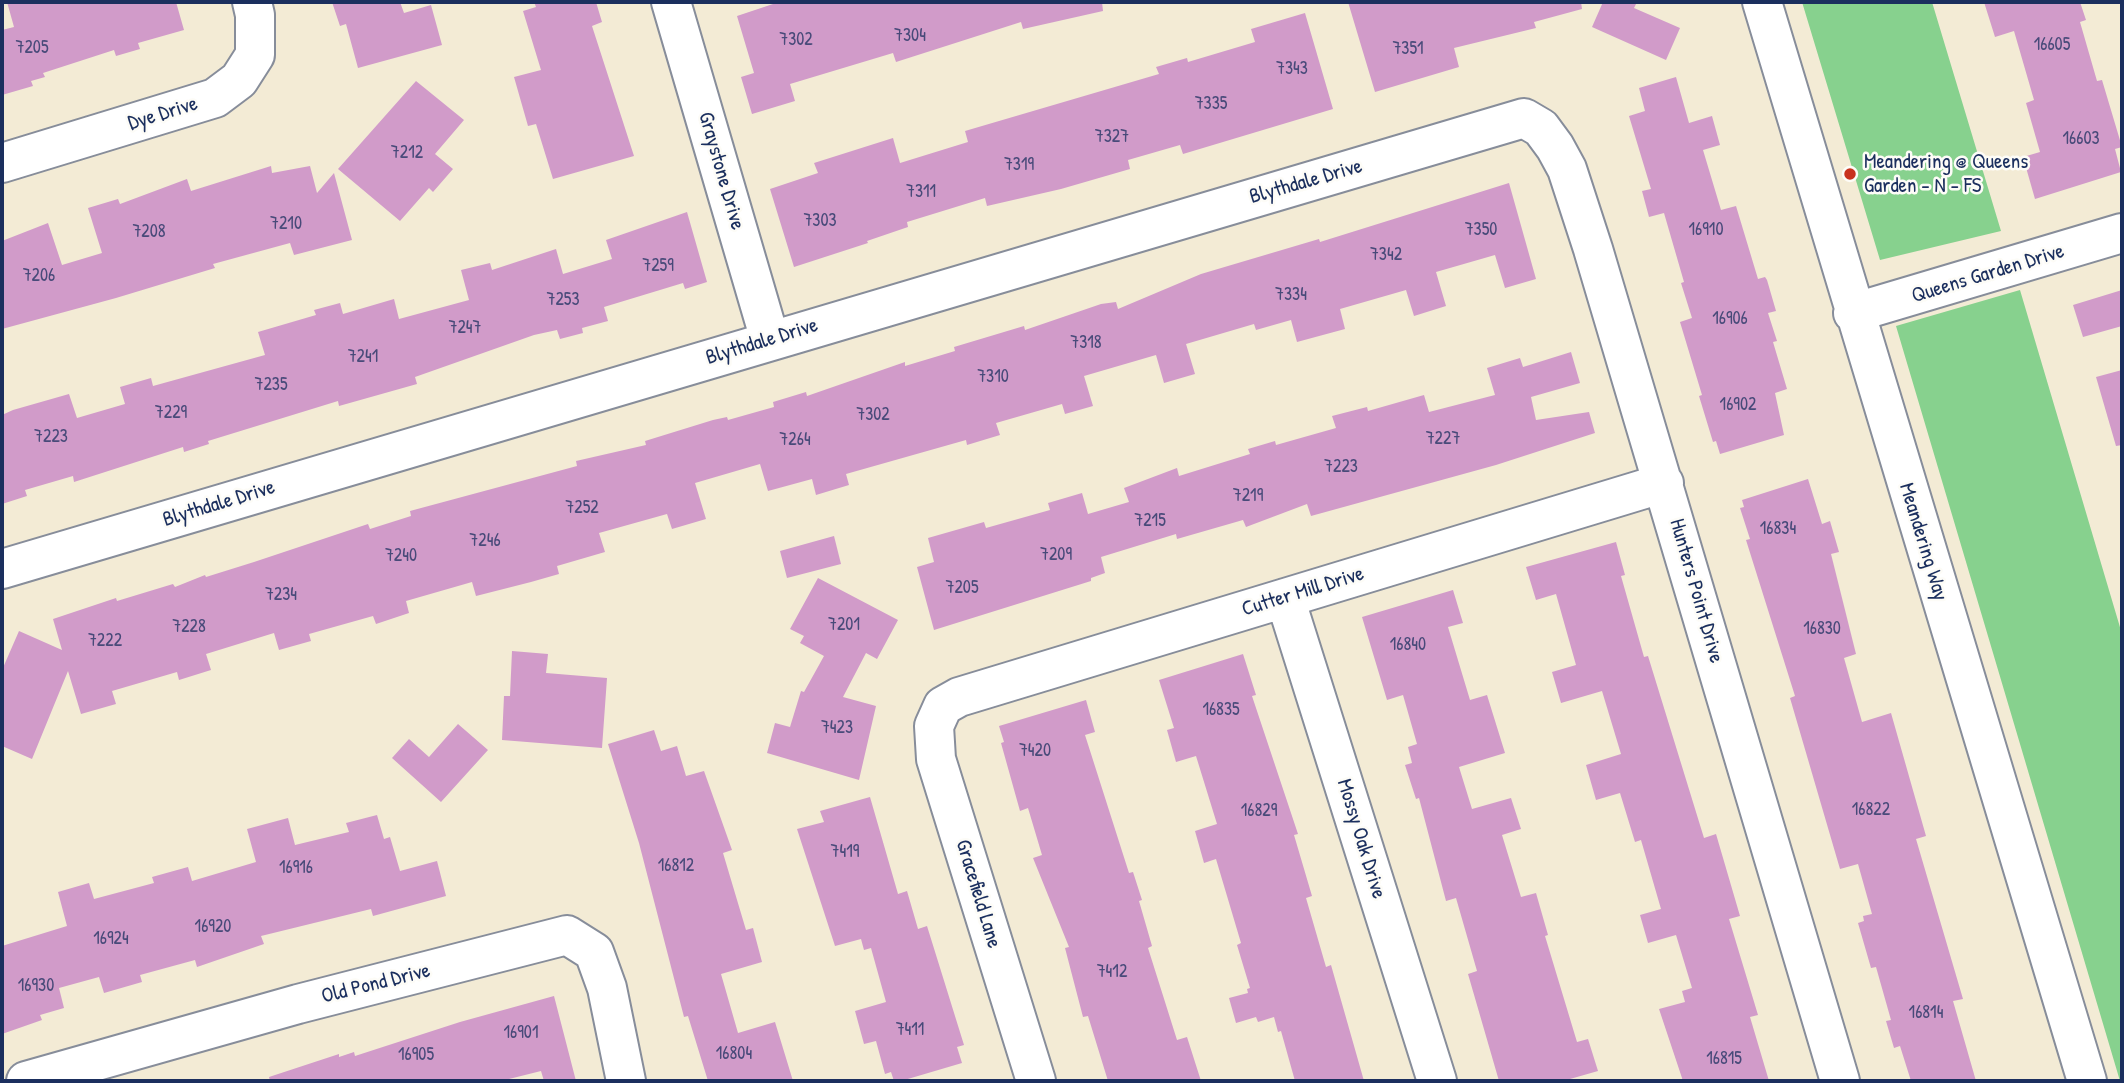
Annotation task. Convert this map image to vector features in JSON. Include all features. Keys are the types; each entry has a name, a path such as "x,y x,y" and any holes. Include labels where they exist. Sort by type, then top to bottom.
{"street":[{"name":"Dye Drive","path":"2,163 215,98 239,79 255,55 256,15 252,2"},
{"name":"Graystone Drive","path":"671,2 770,340"},
{"name":"Meandering Way","path":"1762,2 1853,313 2087,1081"},
{"name":"Blythdale Drive","path":"2,569 1524,118"},
{"name":"Hunters Point Drive","path":"1524,118 1541,128 1566,169 1664,483 1840,1081"},
{"name":"Queens Garden Drive","path":"1853,313 2122,233"},
{"name":"Cutter Mill Drive","path":"943,706 959,697 1664,483"},
{"name":"Mossy Oak Drive","path":"1285,598 1437,1081"},
{"name":"Gracefield Lane","path":"943,706 934,726 936,759 1036,1081"},
{"name":"Old Pond Drive","path":"26,1081 298,1004 567,935 594,951 607,988 626,1081"}],"green space":[{"path":"1802,2 1932,2 2001,231 1880,260"},
{"path":"2020,290 2122,634 2122,1081 1896,326"}],"building":[{"path":"7,2 176,2 184,30 138,43 140,49 116,56 114,50 43,73 45,77 31,81 33,86 2,95 2,30 14,27"},
{"path":"332,2 400,2 404,13 431,5 442,45 358,68 346,24 340,26"},
{"path":"534,2 596,2 602,22 592,26 634,156 553,179 536,124 528,126 514,77 541,70 523,11 536,7"},
{"path":"779,2 1102,2 1103,11 1023,29 1021,22 896,62 893,53 790,84 795,101 752,114 741,77 754,73 737,16"},
{"path":"1348,2 1581,2 1582,9 1534,22 1536,28 1454,48 1459,67 1375,92"},
{"path":"1603,2 1637,2 1634,8 1680,28 1666,60 1592,27"},
{"path":"1984,2 2080,2 2086,20 2080,22 2097,81 2102,80 2122,147 2115,149 2121,172 2035,199 2023,157 2040,152 2026,103 2034,100 2014,31 1995,37"},
{"path":"1305,13 1333,109 1183,154 1180,145 1128,160 1130,169 1061,189 987,206 985,198 907,222 908,227 867,241 868,243 794,267 770,189 818,173 814,163 893,138 900,163 968,142 965,131 1159,74 1156,67 1187,58 1188,62 1255,42 1251,29"},
{"path":"1676,77 1689,123 1712,116 1720,145 1703,150 1721,210 1736,206 1758,279 1765,277 1767,280 1776,311 1768,313 1777,341 1773,342 1787,389 1775,393 1784,435 1720,454 1716,441 1713,442 1699,396 1702,395 1680,322 1692,318 1681,283 1684,282 1664,213 1649,217 1642,191 1651,189 1629,116 1645,111 1639,88"},
{"path":"416,81 464,120 435,154 453,169 433,192 429,188 400,221 338,169"},
{"path":"271,166 272,173 310,166 317,193 334,173 352,240 294,255 290,243 213,264 215,268 116,298 2,329 2,241 48,223 62,265 102,253 88,208 118,199 120,204 187,179 191,191"},
{"path":"1509,183 1536,279 1505,288 1495,255 1436,272 1446,306 1414,316 1406,290 1340,309 1345,329 1297,342 1291,320 1256,330 1254,324 1186,344 1195,374 1164,383 1156,355 1084,376 1093,406 1065,414 1062,404 996,423 1000,435 967,445 966,440 846,474 849,485 816,495 812,479 768,491 760,464 695,483 706,519 672,529 667,514 599,533 605,552 557,566 559,574 476,596 472,582 406,601 409,613 376,624 373,616 309,634 311,641 279,650 274,633 206,654 211,670 179,680 177,672 112,691 116,704 81,714 68,671 32,759 2,746 2,670 19,631 62,650 53,619 116,598 117,601 173,584 175,587 368,524 370,529 411,516 410,511 577,466 576,461 646,445 645,441 713,420 727,417 728,420 774,407 773,402 806,392 807,396 905,362 905,366 955,351 954,347 1024,326 1025,330 1101,304 1116,302 1118,309 1201,274 1319,239 1320,242"},
{"path":"687,212 707,282 685,289 683,283 604,307 608,321 582,328 583,333 560,339 557,330 534,335 415,377 417,384 339,406 338,401 208,441 209,444 184,452 183,447 74,482 73,476 25,490 27,496 2,504 2,415 13,410 69,394 77,418 125,404 120,387 151,378 153,386 265,355 258,332 316,315 314,310 340,303 343,314 394,299 399,319 469,300 461,270 490,263 492,270 556,249 563,274 612,259 606,240"},
{"path":"2122,290 2122,326 2083,337 2073,305"},
{"path":"1571,352 1580,383 1531,397 1536,420 1589,412 1595,433 1496,465 1311,516 1307,504 1246,527 1243,520 1177,539 1176,534 1101,557 1105,573 1091,578 1091,581 934,630 917,567 934,562 928,538 984,522 986,528 1050,510 1048,503 1082,493 1088,514 1129,502 1124,488 1177,468 1179,476 1250,454 1248,449 1275,441 1276,445 1336,428 1332,416 1367,407 1368,411 1424,395 1429,412 1495,395 1487,368 1520,358 1523,367"},
{"path":"2122,370 2122,445 2116,446 2096,377"},
{"path":"1808,479 1822,524 1830,521 1839,552 1831,554 1856,654 1844,658 1862,722 1891,713 1926,836 1916,839 1963,999 1953,1001 1976,1081 1911,1081 1900,1046 1894,1048 1886,1021 1891,1020 1876,967 1871,968 1858,923 1864,921 1863,916 1872,914 1858,864 1840,869 1790,698 1795,696 1746,540 1750,539 1740,508 1744,507 1742,500"},
{"path":"834,536 841,564 787,578 780,551"},
{"path":"1616,542 1625,575 1621,576 1644,657 1648,656 1704,838 1716,834 1740,916 1729,919 1758,1015 1750,1017 1769,1081 1683,1081 1659,1009 1685,1002 1682,991 1692,988 1676,935 1648,943 1640,915 1661,909 1641,840 1635,842 1620,793 1596,800 1586,765 1621,754 1602,691 1561,703 1552,672 1576,665 1556,594 1536,600 1526,567"},
{"path":"818,578 898,620 877,659 866,653 843,697 876,706 859,780 767,753 775,723 790,727 801,691 804,692 824,656 800,643 804,636 790,629"},
{"path":"1453,590 1463,623 1448,627 1470,700 1487,695 1505,753 1459,767 1472,809 1511,798 1521,829 1502,835 1521,897 1536,893 1548,935 1545,936 1577,1042 1588,1039 1598,1071 1563,1081 1499,1081 1468,974 1477,971 1456,898 1446,901 1419,798 1416,799 1405,765 1412,763 1408,747 1417,744 1403,695 1387,700 1362,617"},
{"path":"512,651 548,654 546,673 607,678 602,748 502,740 504,696 510,696"},
{"path":"1243,654 1256,695 1252,696 1298,834 1294,835 1312,896 1306,898 1326,967 1331,965 1364,1081 1295,1081 1281,1031 1278,1032 1274,1017 1258,1022 1256,1017 1236,1023 1229,998 1248,993 1247,989 1250,988 1237,945 1241,943 1216,859 1204,863 1195,831 1217,824 1196,756 1176,762 1167,730 1174,728 1159,680"},
{"path":"1086,700 1095,732 1085,735 1129,873 1133,872 1142,900 1139,901 1152,946 1148,948 1177,1040 1187,1037 1201,1081 1108,1081 1088,1016 1083,1017 1065,948 1069,947 1033,858 1042,855 1028,808 1020,811 1001,743 1004,742 999,726"},
{"path":"458,724 488,750 441,802 392,758 409,739 429,757"},
{"path":"654,730 661,751 677,746 686,776 704,771 732,850 723,853 746,930 753,928 762,962 721,974 738,1033 775,1022 793,1081 708,1081 688,1016 684,1017 639,843 608,744"},
{"path":"870,797 898,894 907,891 918,929 927,926 964,1045 957,1047 962,1063 901,1081 894,1081 891,1072 885,1074 876,1041 864,1044 855,1011 886,1002 871,948 864,950 861,939 835,946 797,829 824,822 820,811"},
{"path":"377,815 384,839 390,837 400,871 437,861 446,896 373,916 371,909 261,936 264,944 197,967 195,960 140,975 142,982 104,993 99,977 59,988 64,1008 40,1015 42,1020 2,1034 2,946 67,926 58,892 89,883 94,899 154,883 152,877 188,867 192,881 256,862 247,829 288,818 295,845 349,832 346,823"},
{"path":"554,996 576,1081 544,1081 541,1071 501,1081 270,1081 269,1077 339,1054 339,1057 354,1052 355,1056 460,1022"}],"place":[{"name":"Meandering @ Queens Garden - N - FS","path":"1850,174"}]}
